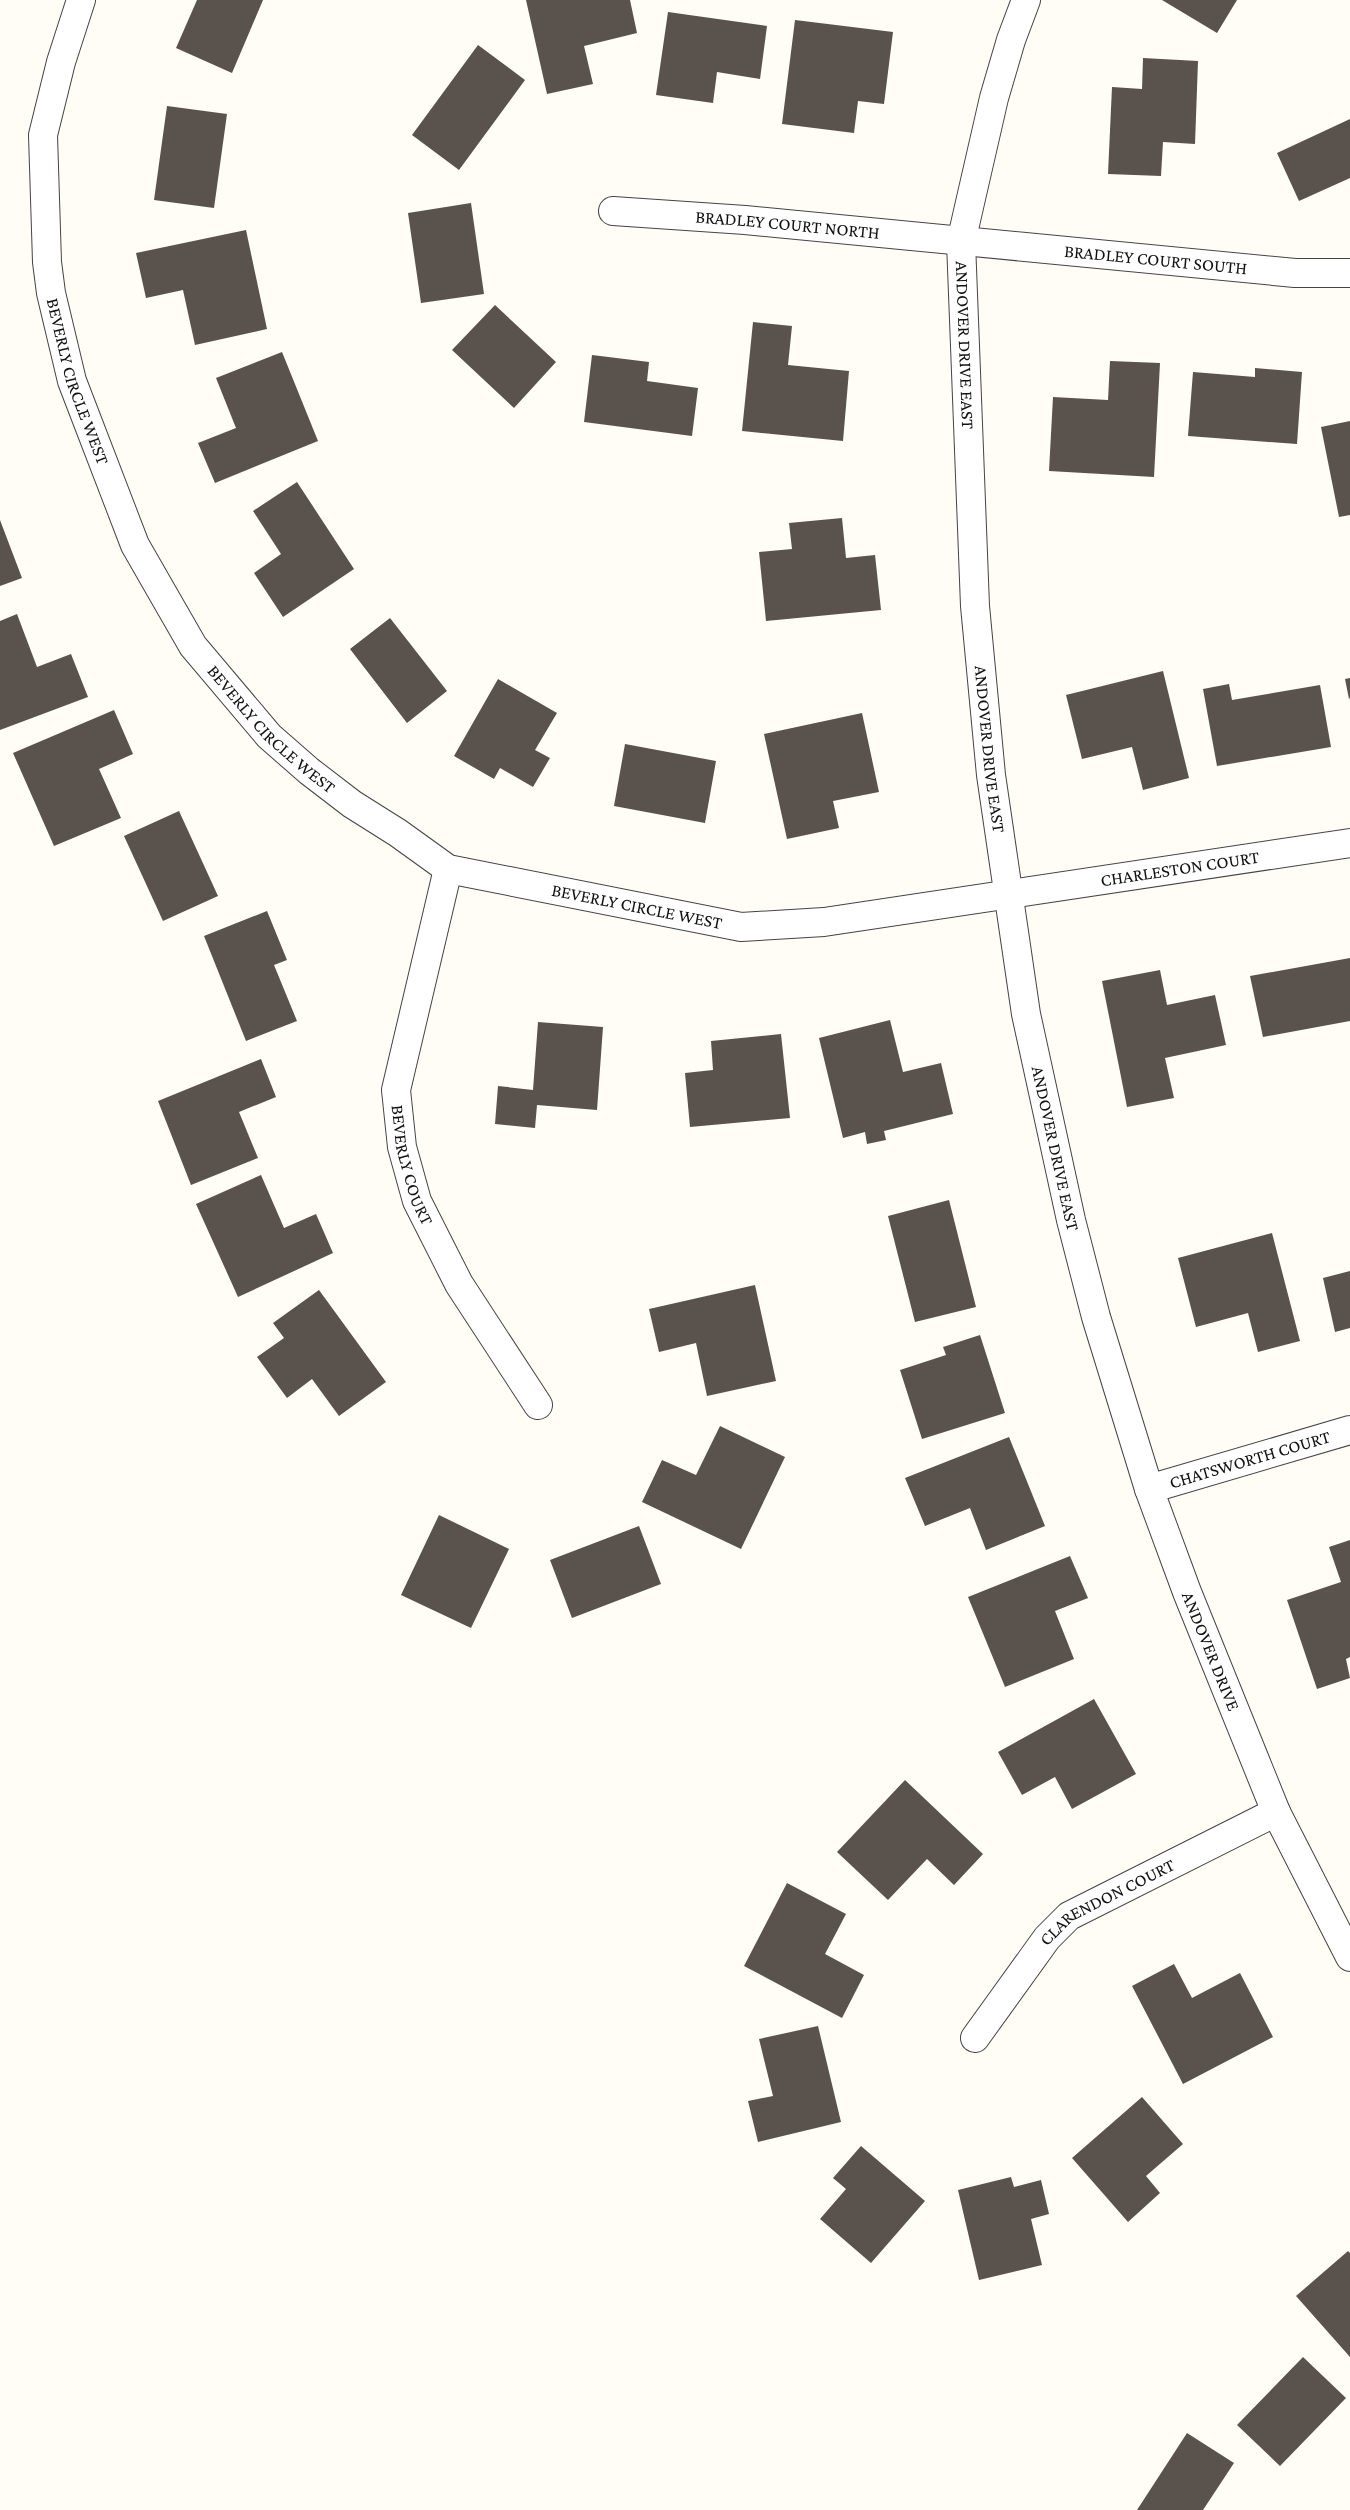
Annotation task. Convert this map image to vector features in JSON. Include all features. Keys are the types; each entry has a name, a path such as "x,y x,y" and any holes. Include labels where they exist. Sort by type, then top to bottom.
{"street":[{"name":"BEVERLY CIRCLE WEST","path":"81,0 61,62 43,135 47,262 51,293 72,381 135,545 193,646 269,736 308,770 352,804 398,832 448,869 741,927 824,922 1009,895"},
{"name":"ANDOVER DRIVE EAST","path":"1026,0 1011,40 994,98 961,242 975,606 991,775 1026,1014 1071,1220 1096,1317 1149,1489"},
{"name":"BRADLEY COURT NORTH","path":"613,211 745,220 961,242"},
{"name":"BRADLEY COURT SOUTH","path":"961,242 1295,273 1350,273"},
{"name":"CHARLESTON COURT","path":"1009,895 1350,843"},
{"name":"BEVERLY COURT","path":"448,869 396,1090 402,1147 417,1201 459,1284 538,1405"},
{"name":"CHATSWORTH COURT","path":"1149,1489 1350,1430"},
{"name":"ANDOVER DRIVE","path":"1149,1489 1187,1592 1276,1812 1350,1957"},
{"name":"CLARENDON COURT","path":"975,2038 1047,1938 1069,1916 1276,1812"}],"building":[{"path":"197,0 263,0 232,73 176,48"},
{"path":"526,0 630,0 637,33 584,46 593,84 547,94"},
{"path":"1162,0 1237,0 1217,33"},
{"path":"668,12 767,26 760,79 717,72 713,103 656,95"},
{"path":"795,20 893,32 884,104 858,101 854,133 782,124"},
{"path":"478,45 525,80 459,170 412,135"},
{"path":"1143,58 1198,61 1195,144 1163,142 1161,176 1108,174 1112,87 1142,89"},
{"path":"167,106 227,114 214,208 154,200"},
{"path":"1350,119 1350,178 1299,201 1277,153"},
{"path":"471,203 484,294 421,303 408,213"},
{"path":"246,230 267,329 195,345 183,290 146,298 136,253"},
{"path":"495,305 556,362 514,408 452,350"},
{"path":"753,322 792,326 788,365 849,371 843,441 742,431"},
{"path":"282,352 318,441 215,483 198,443 236,428 216,378"},
{"path":"592,355 649,362 647,381 698,388 692,436 584,422"},
{"path":"1110,361 1160,363 1154,477 1049,471 1053,397 1108,400"},
{"path":"1255,368 1302,372 1297,444 1188,436 1193,372 1255,377"},
{"path":"1350,421 1350,515 1339,517 1321,427"},
{"path":"297,482 354,569 283,617 254,573 281,554 253,511"},
{"path":"842,518 846,558 875,555 881,610 766,621 759,552 792,549 789,523"},
{"path":"0,520 22,578 0,586"},
{"path":"17,614 37,667 71,654 88,697 0,730 0,621"},
{"path":"390,618 447,691 407,723 350,649"},
{"path":"1163,671 1189,778 1143,790 1132,747 1082,759 1066,695"},
{"path":"1350,678 1350,698 1349,699 1345,679"},
{"path":"498,679 557,713 535,750 550,758 533,787 500,768 494,779 454,756"},
{"path":"1229,684 1232,700 1320,685 1331,747 1217,766 1203,689"},
{"path":"114,710 133,754 99,769 121,818 54,846 13,753"},
{"path":"862,713 879,792 833,801 839,828 787,839 764,734"},
{"path":"625,744 716,761 705,823 614,806"},
{"path":"179,811 218,896 163,921 124,836"},
{"path":"267,911 287,960 274,965 297,1021 246,1041 204,936"},
{"path":"1350,958 1350,1021 1263,1037 1250,976"},
{"path":"1160,970 1167,1005 1215,995 1226,1045 1165,1058 1174,1098 1127,1107 1102,981"},
{"path":"890,1020 903,1072 941,1063 953,1114 884,1131 886,1140 867,1144 865,1132 843,1138 819,1038"},
{"path":"538,1022 603,1027 597,1110 537,1105 535,1128 495,1124 498,1086 533,1090"},
{"path":"781,1034 790,1118 690,1127 685,1073 713,1070 711,1041"},
{"path":"261,1059 276,1097 239,1112 258,1158 191,1185 158,1101"},
{"path":"261,1175 284,1228 316,1214 333,1253 238,1297 196,1204"},
{"path":"949,1200 976,1307 915,1322 888,1216"},
{"path":"1272,1233 1300,1341 1258,1352 1248,1313 1196,1327 1178,1258"},
{"path":"1350,1271 1350,1328 1335,1332 1323,1278"},
{"path":"755,1285 776,1381 707,1396 696,1343 659,1352 649,1309"},
{"path":"319,1290 386,1382 339,1416 312,1379 287,1398 257,1357 284,1338 273,1323"},
{"path":"980,1335 1005,1413 922,1439 900,1370 946,1355 943,1347"},
{"path":"720,1426 785,1457 741,1549 642,1502 662,1460 696,1475"},
{"path":"1009,1437 1045,1526 986,1550 970,1508 925,1526 905,1478"},
{"path":"439,1515 509,1549 471,1628 401,1595"},
{"path":"639,1526 661,1584 572,1618 550,1560"},
{"path":"1350,1540 1350,1657 1346,1659 1350,1678 1317,1689 1287,1600 1341,1582 1329,1547"},
{"path":"1070,1556 1088,1598 1055,1611 1074,1659 1005,1687 968,1597"},
{"path":"1094,1699 1136,1774 1072,1809 1055,1777 1022,1795 998,1752"},
{"path":"905,1780 983,1854 954,1885 927,1859 888,1900 837,1852"},
{"path":"787,1883 846,1914 825,1954 864,1975 842,2018 744,1966"},
{"path":"1174,1964 1192,1998 1240,1973 1273,2037 1183,2084 1132,1986"},
{"path":"818,2026 841,2122 758,2142 748,2101 773,2096 759,2039"},
{"path":"1142,2097 1183,2144 1146,2176 1160,2193 1128,2222 1072,2158"},
{"path":"861,2146 925,2201 871,2263 820,2219 846,2189 833,2178"},
{"path":"1011,2177 1014,2187 1041,2180 1049,2214 1031,2219 1042,2265 979,2280 958,2190"},
{"path":"1348,2251 1350,2253 1350,2357 1296,2296"},
{"path":"1303,2357 1346,2398 1280,2466 1237,2425"},
{"path":"1187,2433 1234,2463 1203,2510 1137,2510"}]}
